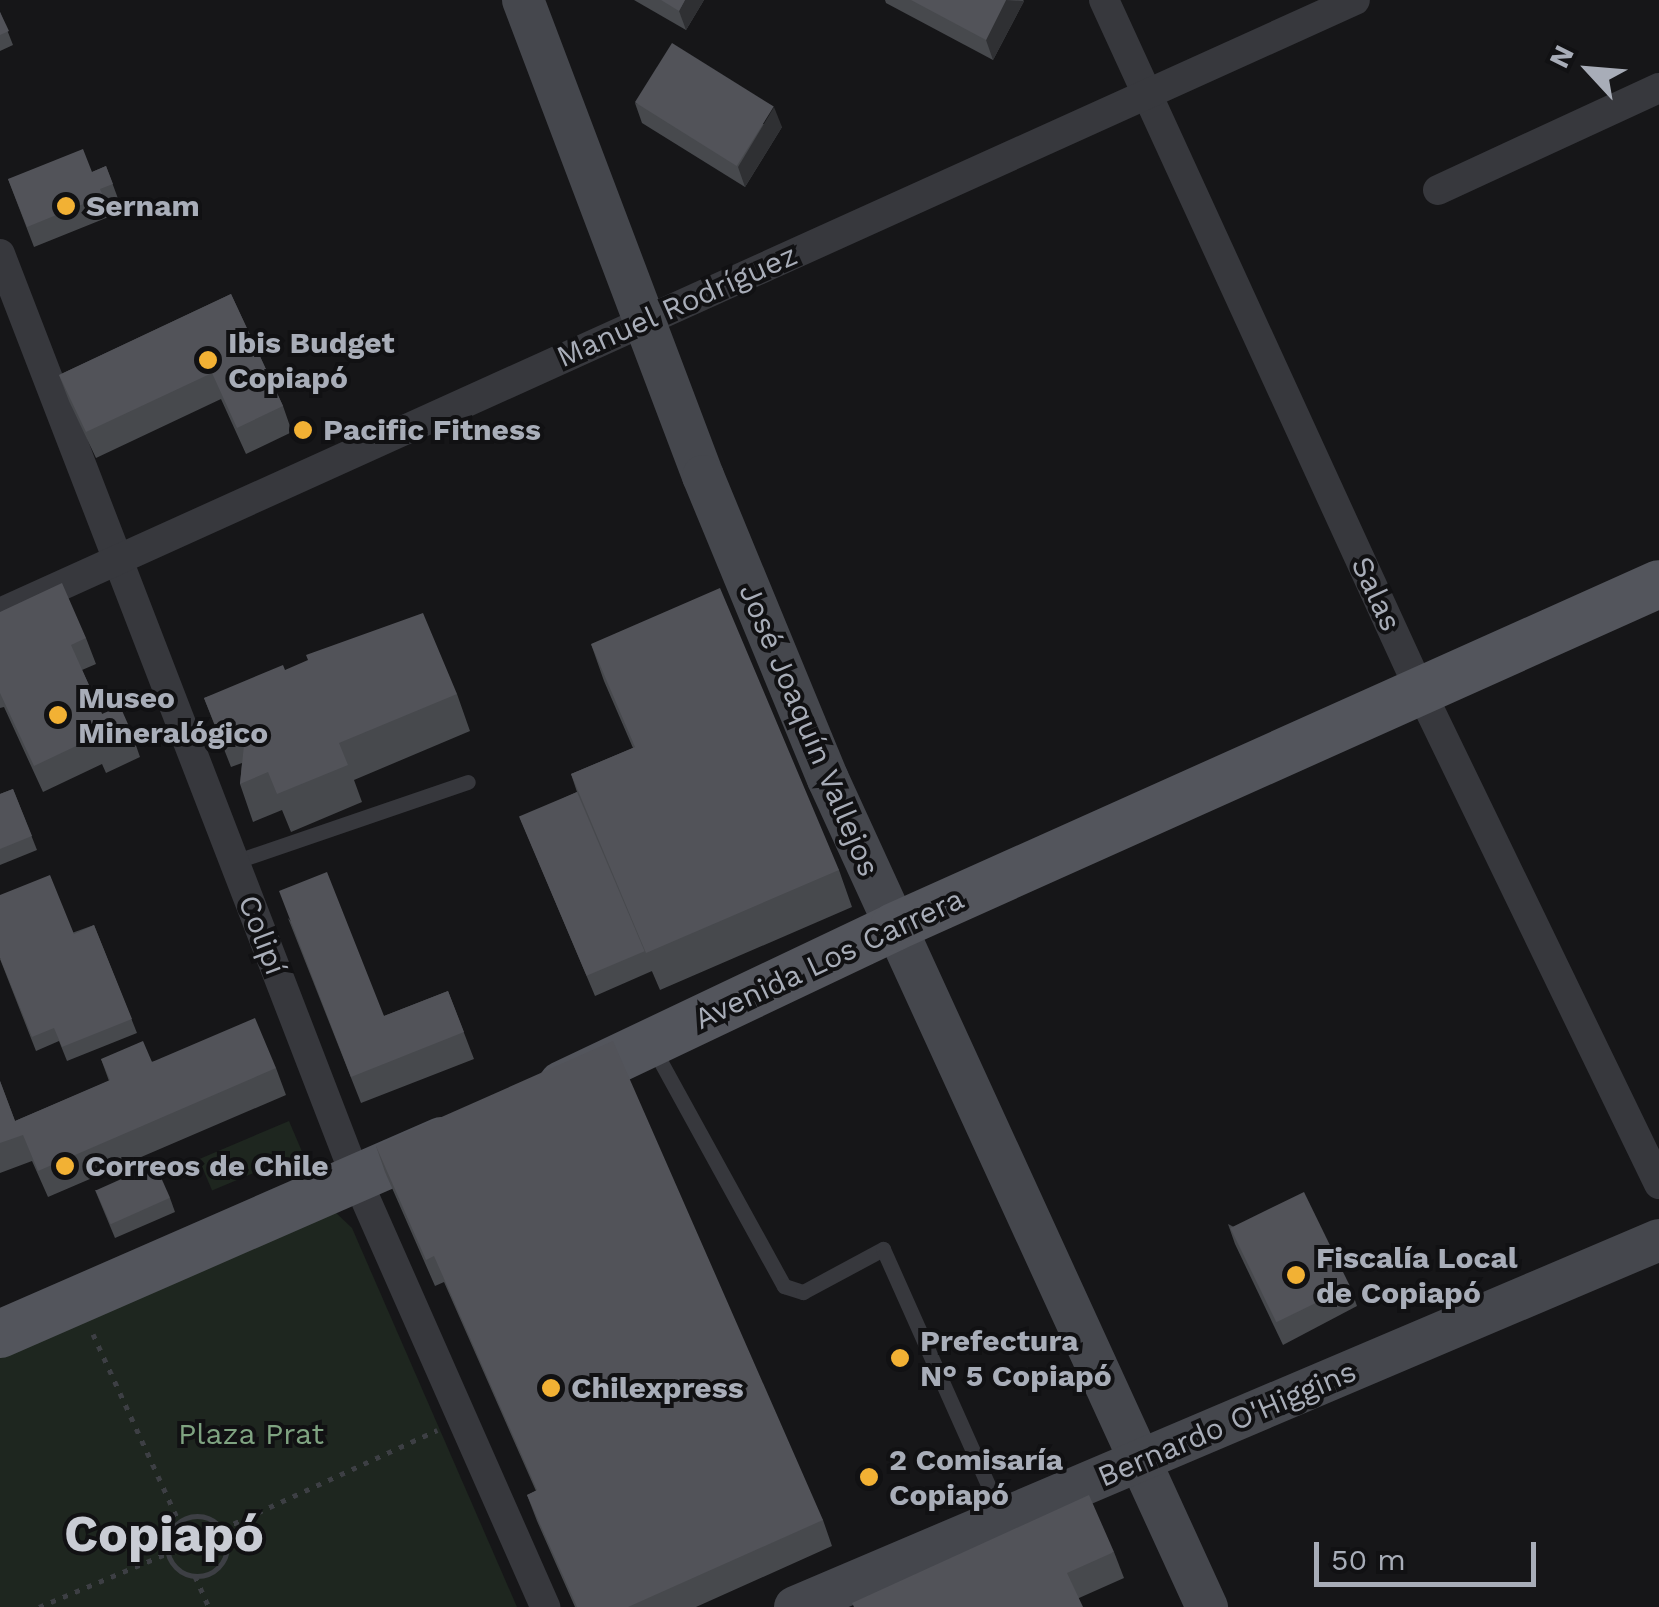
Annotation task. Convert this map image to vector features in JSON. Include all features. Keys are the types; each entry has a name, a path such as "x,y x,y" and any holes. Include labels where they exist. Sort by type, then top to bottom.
{"main road":[{"name":"José Joaquín Vallejos","path":"523,0 766,631 894,927 1144,1460 1207,1607"},
{"name":"Avenida Los Carrera","path":"0,1334 79,1304 357,1180 894,927 1419,688 1659,584"},
{"name":"Bernardo O'Higgins","path":"795,1607 1659,1240"}],"street":[{"name":"Salas","path":"1104,0 1419,688 1659,1184"},
{"name":"Manuel Rodríguez","path":"0,612 1354,0"},
{"path":"1438,190 1659,88"},
{"name":"Colipí","path":"0,254 357,1180 459,1420 545,1607"}],"lane":[{"path":"234,862 468,782"},
{"path":"651,1044 784,1286 802,1292 883,1249 1004,1519"}],"path":[{"path":"39,1607 168,1553 179,1522 79,1304"},
{"path":"222,1529 459,1420"},
{"path":"168,1553 178,1569 195,1576 213,1572 225,1557 222,1529 205,1517 179,1522"},
{"path":"195,1576 209,1607"}],"green space":[{"path":"289,1121 302,1152 212,1191 199,1159"},
{"name":"Plaza Prat","path":"333,1210 352,1228 517,1607 0,1607 0,1354"}],"building":[{"path":"661,0 685,0 679,11"},
{"path":"911,0 1006,0 986,40"},
{"path":"0,12 9,31 0,35"},
{"path":"672,43 774,107 737,166 635,102"},
{"path":"83,149 92,172 106,166 113,184 100,189 103,196 27,227 8,179"},
{"name":"Ibis Budget Copiapó","path":"231,294 283,406 237,428 212,373 86,432 59,375"},
{"path":"62,583 86,638 71,645 102,714 120,706 131,731 97,747 93,738 34,766 0,693 0,612"},
{"path":"720,588 839,870 646,953 571,774 635,747 591,644"},
{"path":"423,613 457,694 339,743 348,765 277,794 268,772 240,784 244,745 234,723 217,730 204,698 283,665 285,670 308,660 306,655"},
{"path":"13,789 32,836 0,849 0,794"},
{"path":"577,792 645,951 587,976 519,817"},
{"path":"327,872 384,1016 448,991 464,1032 351,1077 279,891"},
{"path":"50,875 74,934 94,925 132,1019 62,1047 54,1028 32,1037 0,958 0,895"},
{"path":"255,1018 276,1068 38,1171 23,1135 0,1143 0,1081 15,1121 110,1080 101,1059 143,1041 152,1062"},
{"path":"613,1041 823,1520 628,1607 577,1607 527,1495 537,1490 434,1256 426,1260 376,1146"},
{"path":"155,1164 170,1198 111,1224 96,1190"},
{"name":"Fiscalía Local de Copiapó","path":"1304,1192 1350,1286 1276,1322 1230,1228"},
{"path":"1089,1495 1114,1552 1067,1573 1083,1607 854,1607 852,1603"}],"place":[{"name":"Sernam","path":"66,206"},
{"name":"Ibis Budget Copiapó","path":"208,360"},
{"name":"Pacific Fitness","path":"303,430"},
{"name":"Museo Mineralógico","path":"58,715"},
{"name":"Correos de Chile","path":"65,1166"},
{"name":"Fiscalía Local de Copiapó","path":"1296,1275"},
{"name":"Prefectura N° 5 Copiapó","path":"900,1358"},
{"name":"Chilexpress","path":"551,1388"},
{"name":"2 Comisaría Copiapó","path":"869,1477"}],"district":[{"name":"Copiapó","path":"164,1534"}]}
